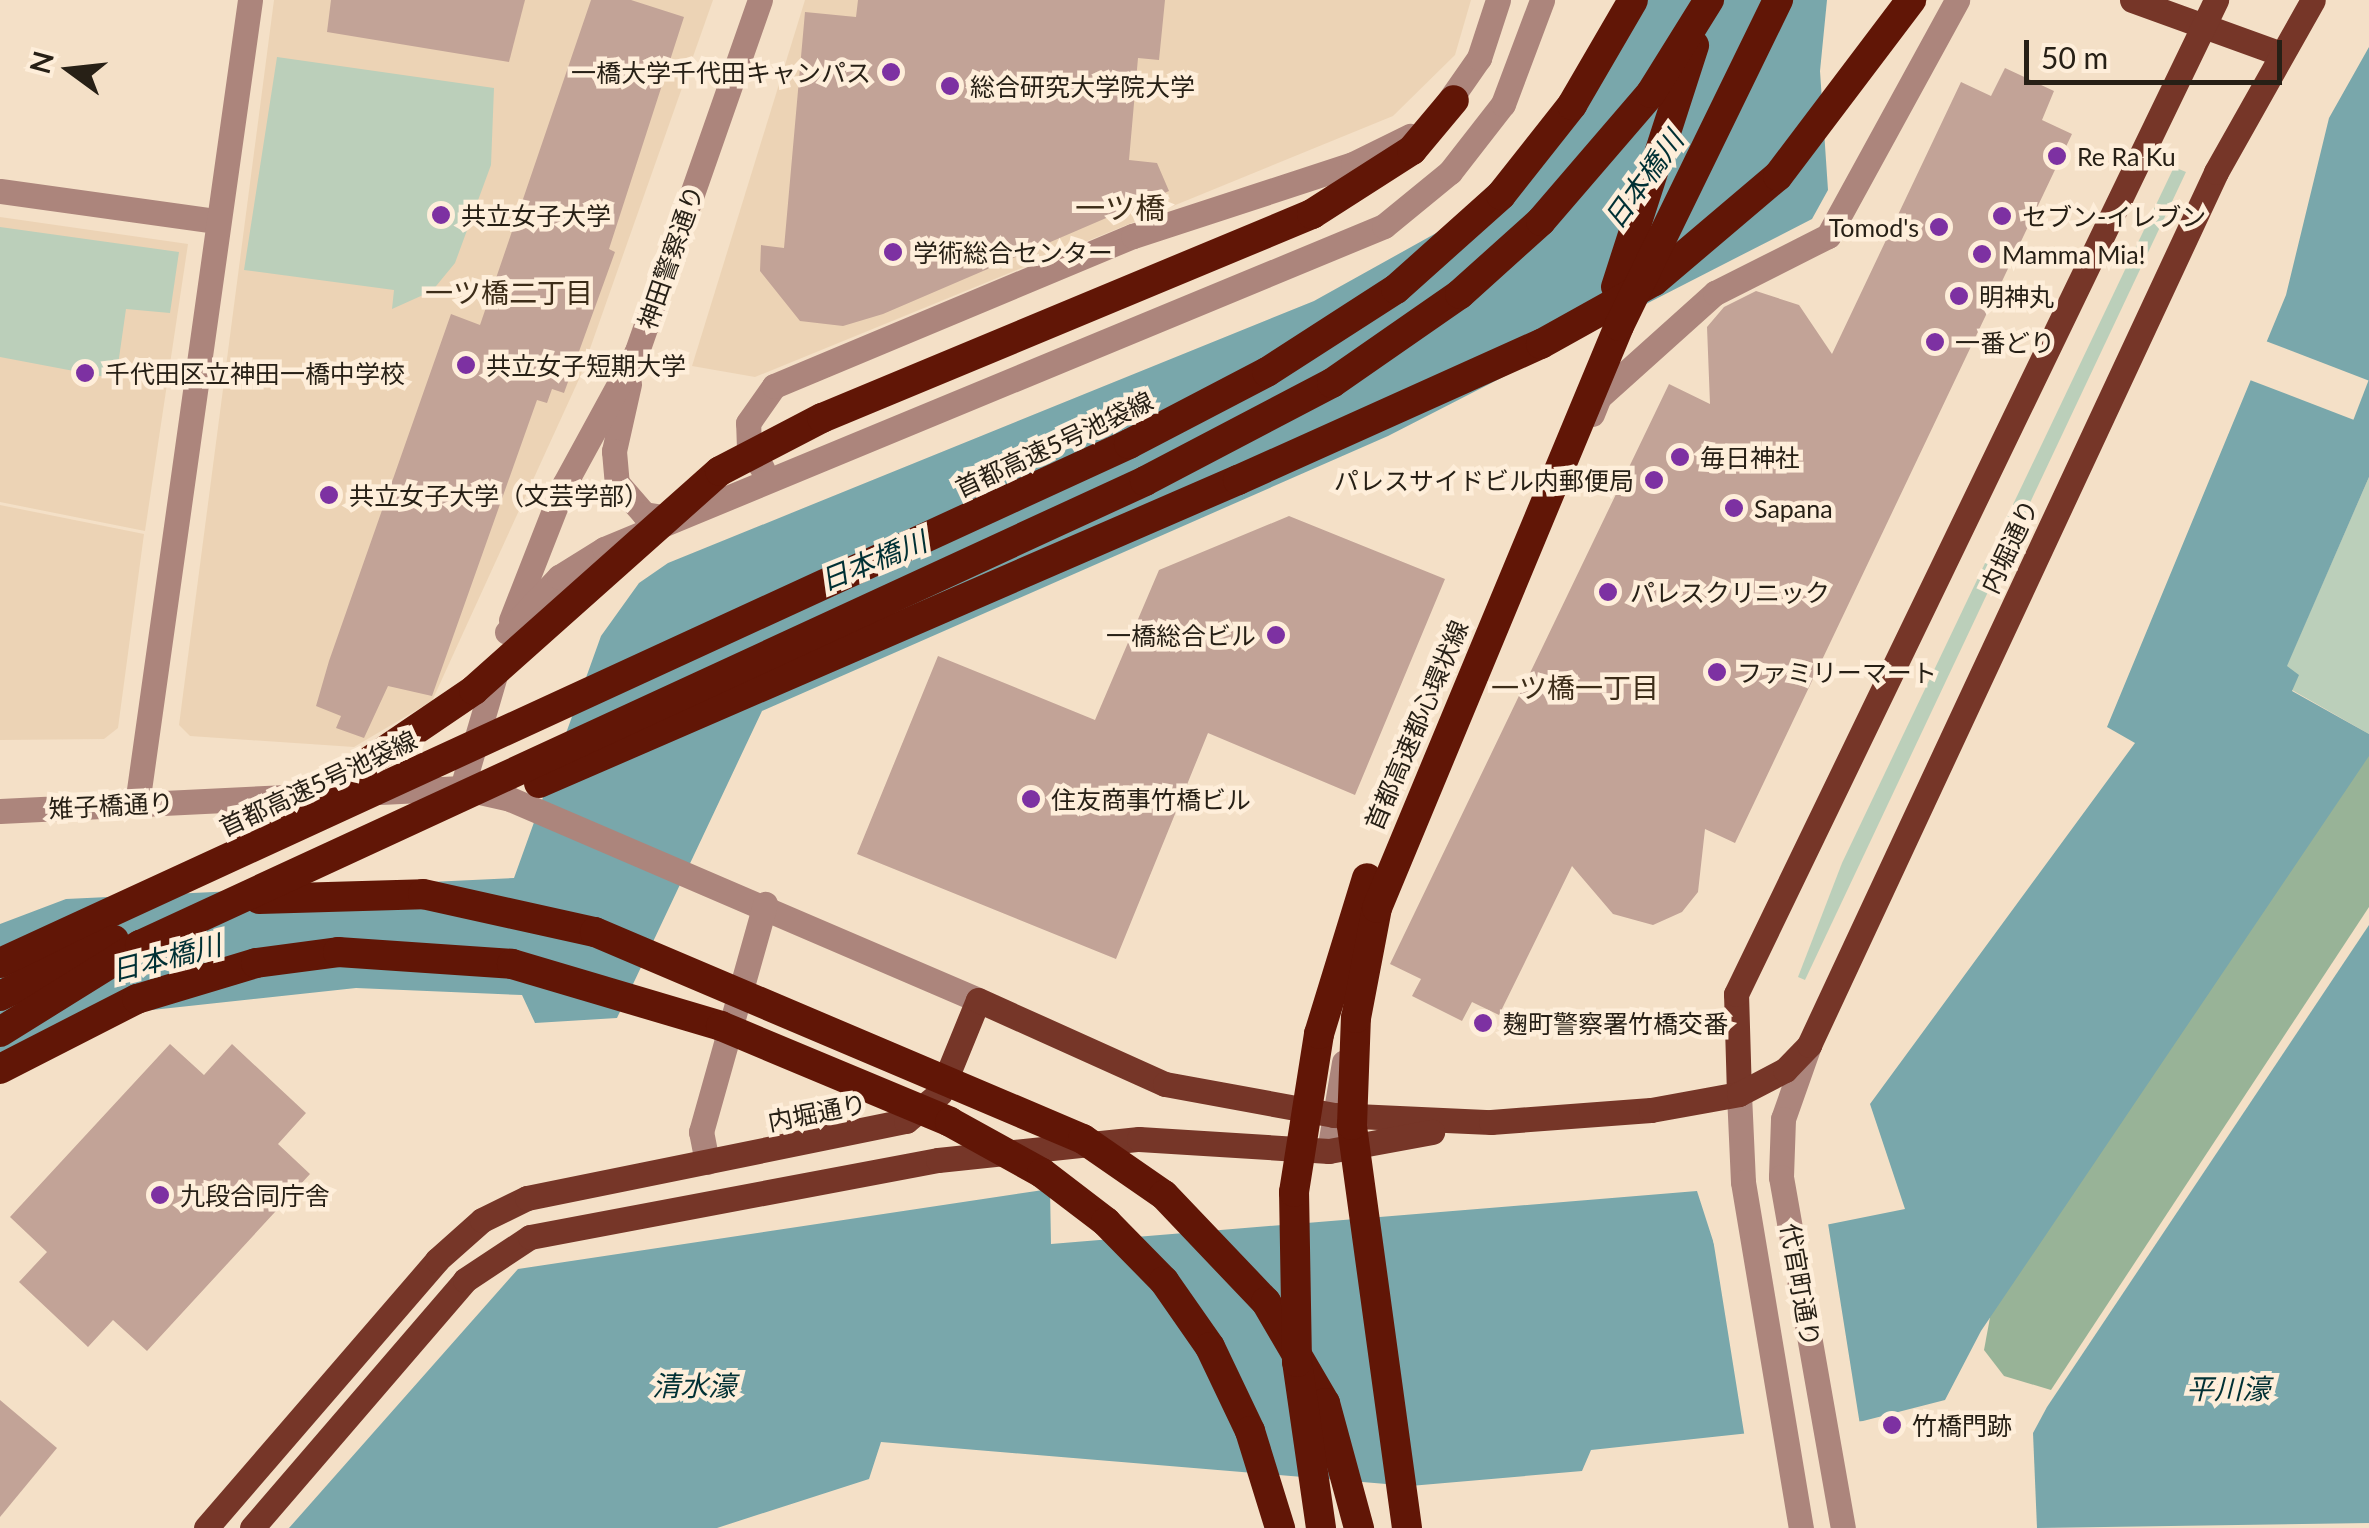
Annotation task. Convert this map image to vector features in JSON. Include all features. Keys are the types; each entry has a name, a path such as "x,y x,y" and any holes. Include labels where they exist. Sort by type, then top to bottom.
{"highway":[{"name":"首都高速5号池袋線","path":"0,964 1129,444 1332,332 1396,289 1501,196 1572,105 1634,0"},
{"path":"0,1032 140,945 1145,481 1346,374 1460,294 1565,196 1651,93 1707,0"},
{"name":"首都高速都心環状線","path":"1321,1528 1302,1417 1292,1246 1299,1138 1319,1034 1368,876 1630,249 1707,0"},
{"name":"首都高速都心環状線","path":"1407,1528 1352,1125 1356,1018 1377,908 1618,326 1778,0"},
{"path":"334,856 538,784 913,626 1541,344 1654,281 1736,219 1778,176 1909,2"},
{"path":"216,864 474,690 720,472 822,418 1356,191 1412,150 1454,100"},
{"path":"0,996 148,927 308,893 480,903 657,954 1030,1112 1164,1195 1233,1262 1289,1336 1331,1420 1359,1528"},
{"path":"0,1069 79,1025 180,984 338,952 512,964 721,1026 950,1122 1042,1173 1106,1222 1164,1280 1210,1347 1250,1431 1280,1528"}],"main road":[{"path":"2132,0 2281,54"},
{"path":"1738,1094 1736,994 2201,24 2216,0"},
{"name":"内堀通り","path":"252,1528 465,1280 530,1236 956,1158 1139,1139 1330,1151 1491,1122 1652,1110 1738,1094 1785,1070 1809,1045 2208,190 2313,0"},
{"name":"内堀通り","path":"206,1528 437,1260 482,1220 527,1198 906,1121 940,1092 978,1000 1166,1084 1334,1115 1491,1122"}],"street":[{"path":"137,804 215,221 250,0"},
{"name":"神田警察通り","path":"462,788 507,632 564,485 637,351 760,0"},
{"path":"784,478 764,470 747,436 752,409 774,386 1134,236 1353,164 1402,141 1454,100 1479,58 1498,0"},
{"path":"507,632 580,562 1384,226 1450,172 1503,104 1542,0"},
{"path":"1330,1151 1334,1115 1375,936 1599,397 1716,293 1828,236 1957,0"},
{"path":"0,191 215,221"},
{"path":"637,351 614,451 617,483 644,514 676,519"},
{"name":"雉子橋通り","path":"0,811 462,788 510,799 704,878 978,1000"},
{"path":"707,1162 701,1132 765,904"},
{"name":"代官町通り","path":"1809,1045 1784,1118 1781,1177 1842,1528"},
{"name":"代官町通り","path":"1738,1094 1743,1182 1792,1436 1801,1528"}],"shaded area":[{"name":"共立女子大学","path":"274,0 713,0 580,377 432,701 354,747 190,736 179,725"},
{"name":"学術総合センター","path":"805,0 1471,0 1455,55 1393,116 755,377 692,366"},
{"name":"千代田区立神田一橋中学校","path":"0,217 188,244 145,531 0,502"},
{"path":"0,505 144,534 118,728 104,739 0,740"}],"green space":[{"path":"277,57 494,88 491,165 455,263 432,291 392,309 394,290 244,270"},
{"path":"2174,167 2186,172 1805,980 1798,977 1842,863"},
{"path":"0,227 179,252 170,313 126,309 116,379 0,357"},
{"path":"2369,477 2369,734 2292,690 2286,667"},
{"path":"2369,750 2369,907 2051,1390 2004,1376 1984,1350 1991,1312"}],"water":[{"name":"日本橋川","path":"1626,0 1827,0 1820,71 1828,190 1812,219 1388,436 762,711 617,1018 535,1023 522,995 356,988 78,1018 0,1061 0,924 66,899 514,878 601,636 639,583 668,563 1314,301 1447,227 1534,141"},
{"name":"清水濠","path":"2369,47 2369,477 2287,666 2299,675 2292,691 2369,734 2369,756 1981,1331 1945,1400 1863,1421 1591,1450 1582,1471 1410,1486 881,1442 869,1479 717,1528 289,1528 518,1269 1050,1189 1051,1244 1697,1191 1715,1247 1905,1209 1870,1104 2135,743 2107,727 2286,295 2329,118"},
{"name":"平川濠","path":"2369,925 2369,1523 2037,1528 2033,1433 2047,1407"}],"pier":[{"path":"2263,340 2368,380 2353,420 2248,379"},
{"path":"1709,1214 1718,1241 1827,1217 1860,1425 1745,1439"}],"building":[{"path":"331,0 525,0 509,62 327,32"},
{"path":"591,0 631,0 684,17 609,249 615,252 564,393 552,389 547,403 537,400 432,696 388,686 364,738 336,728 341,716 316,706 329,661 451,314 480,325"},
{"name":"学術総合センター","path":"858,0 1165,0 1159,60 1138,58 1129,160 1157,163 1169,191 883,314 843,326 800,321 760,271 761,245 784,248 805,12 856,17"},
{"path":"2005,68 2054,91 2042,120 2072,134 1735,843 1705,829 1698,892 1682,912 1653,925 1613,914 1572,866 1499,1015 1472,1002 1462,1021 1412,996 1421,979 1390,964 1669,384 1710,404 1707,327 1724,307 1756,291 1799,305 1832,354 1961,82 1991,96"},
{"path":"1289,516 1445,579 1355,795 1208,733 1116,959 857,854 938,656 1095,720 1159,570"},
{"name":"九段合同庁舎","path":"170,1044 204,1075 232,1044 306,1113 278,1144 310,1174 147,1351 113,1320 88,1347 19,1282 47,1252 10,1217"},
{"path":"0,1400 57,1448 0,1517"}],"place":[{"name":"一橋大学千代田キャンパス","path":"891,72"},
{"name":"総合研究大学院大学","path":"950,86"},
{"name":"Re Ra Ku","path":"2057,156"},
{"name":"共立女子大学","path":"441,215"},
{"name":"セブン-イレブン","path":"2002,216"},
{"name":"Tomod's","path":"1939,227"},
{"name":"学術総合センター","path":"893,252"},
{"name":"Mamma Mia!","path":"1982,254"},
{"name":"明神丸","path":"1959,296"},
{"name":"一番どり","path":"1935,342"},
{"name":"共立女子短期大学","path":"466,365"},
{"name":"千代田区立神田一橋中学校","path":"85,373"},
{"name":"毎日神社","path":"1680,457"},
{"name":"パレスサイドビル内郵便局","path":"1654,480"},
{"name":"共立女子大学（文芸学部）","path":"329,495"},
{"name":"Sapana","path":"1734,508"},
{"name":"パレスクリニック","path":"1608,592"},
{"name":"一橋総合ビル","path":"1276,635"},
{"name":"ファミリーマート","path":"1717,672"},
{"name":"住友商事竹橋ビル","path":"1031,799"},
{"name":"麹町警察署竹橋交番","path":"1483,1023"},
{"name":"九段合同庁舎","path":"160,1195"},
{"name":"竹橋門跡","path":"1892,1425"}],"district":[{"name":"一ツ橋","path":"1120,207"},
{"name":"一ツ橋二丁目","path":"509,292"},
{"name":"一ツ橋一丁目","path":"1575,687"}]}
